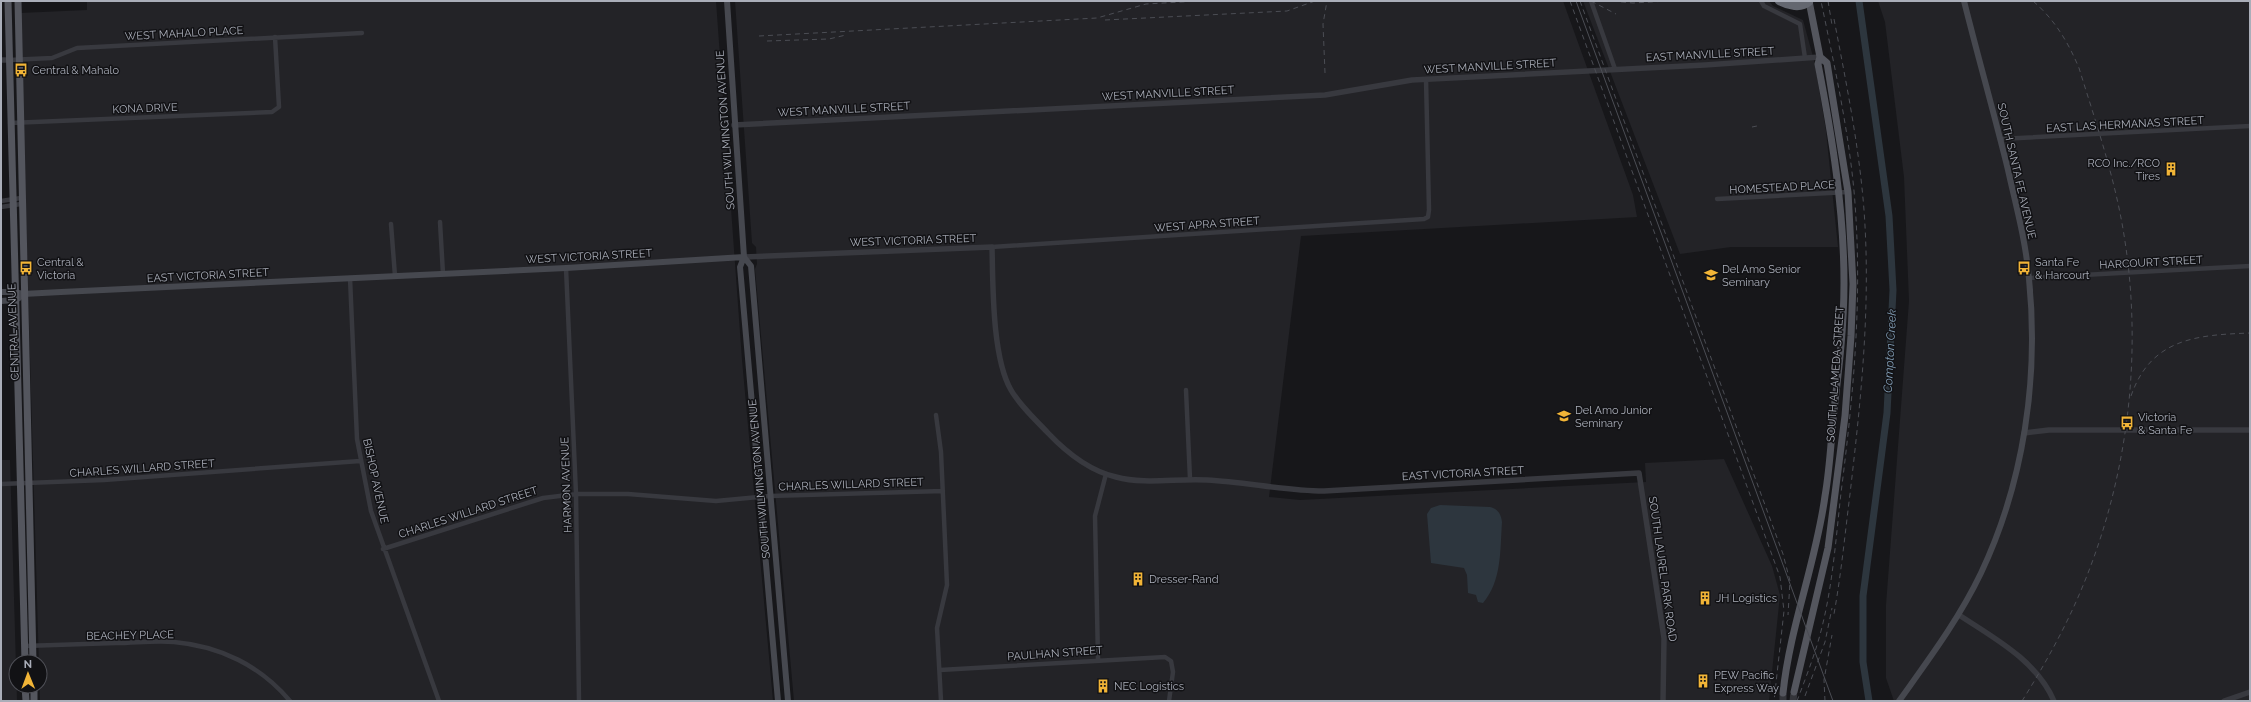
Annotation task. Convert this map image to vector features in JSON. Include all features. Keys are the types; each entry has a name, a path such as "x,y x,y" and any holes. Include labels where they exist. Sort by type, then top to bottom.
{"highway":[{"path":"1778,1 1793,6 1808,1"}],"main road":[{"name":"CENTRAL AVENUE","path":"8,1 14,292 24,654"},
{"name":"CENTRAL AVENUE","path":"18,1 23,294 34,654"},
{"name":"SOUTH WILMINGTON AVENUE","path":"727,1 734,125 744,257 740,267 778,701"},
{"name":"SOUTH ALAMEDA STREET","path":"1783,693 1789,647 1817,543 1825,496 1842,336 1844,283 1839,192 1829,119 1818,64 1820,57 1808,1"},
{"name":"SOUTH SANTA FE AVENUE","path":"1899,701 1959,615 1981,573 2004,514 2020,460 2033,343 2029,278 2019,217 1964,1"},
{"name":"SOUTH ALAMEDA STREET","path":"1794,692 1828,548 1845,416 1852,284 1848,192 1827,62 1820,57"},
{"name":"SOUTH WILMINGTON AVENUE","path":"744,257 751,266 788,701"},
{"name":"WEST VICTORIA STREET","path":"395,276 566,268 744,257"},
{"name":"EAST VICTORIA STREET","path":"1,292 23,294 395,276"},
{"path":"1,301 15,300 23,294"},
{"path":"1838,374 1848,375"},
{"path":"17,386 26,385"},
{"path":"22,564 31,564"}],"street":[{"path":"1591,1 1615,69"},
{"path":"1761,1 1764,6 1800,24 1805,58"},
{"name":"WEST MAHALO PLACE","path":"9,60 52,58 77,48 362,33"},
{"name":"KONA DRIVE","path":"10,123 272,112 279,107 275,37"},
{"name":"EAST MANVILLE STREET","path":"1601,71 1820,57"},
{"path":"1,60 9,60"},
{"name":"WEST MANVILLE STREET","path":"734,125 1342,93 1402,81 1601,71"},
{"name":"WEST APRA STREET","path":"992,247 1424,219 1428,217 1429,210 1426,79"},
{"name":"EAST LAS HERMANAS STREET","path":"2000,139 2250,126"},
{"name":"HOMESTEAD PLACE","path":"1717,200 1848,192"},
{"path":"1,201 21,201"},
{"path":"1,207 12,202"},
{"path":"440,222 443,274"},
{"path":"391,224 395,276"},
{"name":"WEST VICTORIA STREET","path":"744,257 992,247 994,304 1000,360 1011,390 1056,441 1083,462 1106,474 1130,480 1190,479 1272,488"},
{"name":"HARCOURT STREET","path":"2029,278 2250,266"},
{"name":"HARMON AVENUE","path":"566,268 576,494 579,701"},
{"name":"BISHOP AVENUE","path":"350,278 357,440 360,461 371,511 383,549 439,701"},
{"path":"1186,390 1190,479"},
{"path":"936,415 943,491 947,585 937,628 941,701"},
{"path":"2024,433 2055,430 2250,430"},
{"name":"CHARLES WILLARD STREET","path":"1,484 104,480 360,461"},
{"name":"EAST VICTORIA STREET","path":"1272,488 1324,491 1640,473 1642,488"},
{"path":"1098,659 1096,516 1106,474"},
{"name":"SOUTH LAUREL PARK ROAD","path":"1642,488 1664,638 1663,701"},
{"name":"CHARLES WILLARD STREET","path":"383,549 543,498 576,494 628,494 716,501 770,496 943,491"},
{"path":"1959,615 2011,649 2037,676 2054,701"},
{"name":"BEACHEY PLACE","path":"24,646 173,642 201,646 230,656 256,668 278,686 290,701"},
{"name":"PAULHAN STREET","path":"940,670 1098,659 1165,657 1172,661 1173,672 1169,701"},
{"path":"2224,701 2250,692"}],"shaded area":[{"path":"87,1 716,1 742,360 773,701 40,701 40,694 48,694 48,654 39,654 20,13 87,10"},
{"path":"735,1 1563,1 1633,195 1637,217 1301,236 1269,497 1300,500 1646,482 1645,463 1724,459 1772,566 1780,595 1769,701 794,701 755,269 757,264 756,247 752,243"},
{"path":"1583,1 1769,1 1773,6 1803,20 1815,64 1826,131 1838,247 1731,247 1680,254"},
{"path":"1878,1 2250,1 2250,701 1894,701 1886,678 1886,605 1909,301 1904,177 1885,22"},
{"path":"1,460 10,460 16,654 8,654 8,694 17,694 17,701 1,701"},
{"path":"1440,505 1490,507 1495,509 1500,514 1502,522 1499,565 1494,585 1483,603 1478,602 1476,595 1468,593 1467,575 1464,568 1431,563 1427,514 1431,508"}],"waterway":[{"name":"Compton Creek","path":"1859,1 1889,216 1893,290 1887,413 1863,596 1863,662 1869,701"}],"tunnel":[{"path":"1793,701 1794,692"},
{"path":"1783,693 1783,701"}],"tram line":[{"path":"1576,1 1833,701"}],"railway":[{"path":"759,36 1097,18 1146,4 1199,1"},
{"path":"1105,20 1287,11 1315,1"},
{"path":"1325,73 1323,24 1327,1"},
{"path":"1570,1 1780,577 1784,611 1774,701"},
{"path":"1580,1 1783,554 1790,581 1788,615"},
{"path":"1591,1 1616,14"},
{"path":"1612,1 1633,3 1668,1"},
{"path":"1797,701 1820,636 1832,577 1850,417 1856,342 1858,267 1854,191 1840,96 1821,1"},
{"path":"1828,1 1832,25"},
{"path":"2022,701 2047,660 2069,617 2088,572 2104,526 2117,479 2125,430 2131,382 2132,333 2130,284 2124,235 2116,193 2098,130 2079,68 2070,49 2048,16 2033,1"},
{"path":"1834,19 1852,114 1859,162 1866,246 1866,317 1858,423 1843,554 1834,614"},
{"path":"767,41 829,39 846,35"},
{"path":"1752,127 1757,126"},
{"path":"2131,396 2140,377 2151,362 2163,351 2194,339 2250,333"},
{"path":"1805,696 1825,642 1832,608"},
{"path":"1825,701 1824,680 1832,635"}],"place":[{"name":"Central & Mahalo","path":"21,70"},
{"name":"RCO Inc./RCO Tires","path":"2171,169"},
{"name":"Central & Victoria","path":"26,268"},
{"name":"Santa Fe & Harcourt","path":"2024,268"},
{"name":"Del Amo Senior Seminary","path":"1711,275"},
{"name":"Del Amo Junior Seminary","path":"1564,416"},
{"name":"Victoria & Santa Fe","path":"2127,423"},
{"name":"Dresser-Rand","path":"1138,579"},
{"name":"JH Logistics","path":"1705,598"},
{"name":"PEW Pacific Express Way","path":"1703,681"},
{"name":"NEC Logistics","path":"1103,686"}]}
